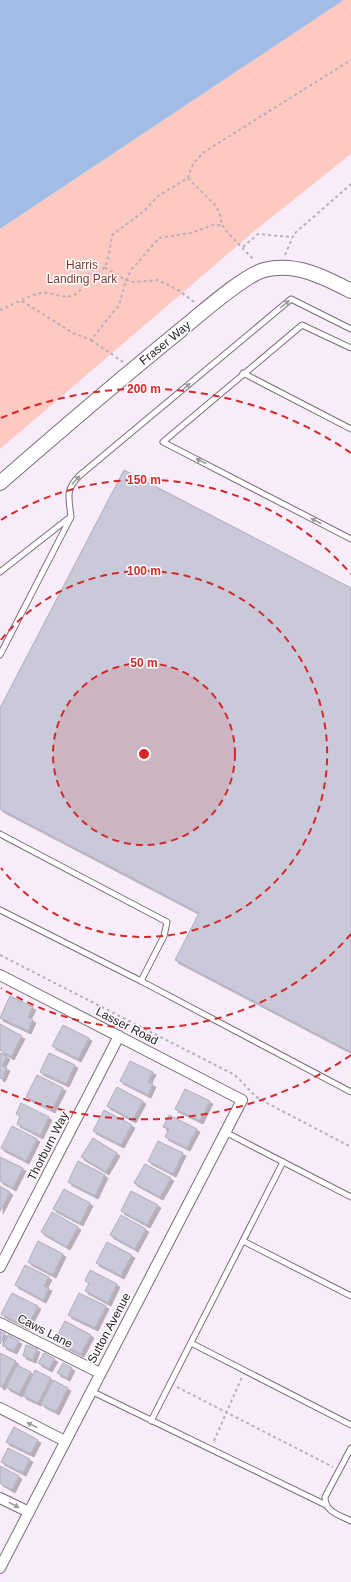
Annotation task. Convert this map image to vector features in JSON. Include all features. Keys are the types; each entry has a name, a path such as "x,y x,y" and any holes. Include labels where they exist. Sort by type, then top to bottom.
{"street":[{"name":"Fraser Way","path":"0,483 134,368 205,310 248,278 263,270 285,262 311,272 351,291"},
{"name":"Lasser Road","path":"0,975 242,1100"},
{"name":"Thorburn Way","path":"0,1267 119,1036"},
{"name":"Sutton Avenue","path":"0,1568 242,1100"},
{"name":"Caws Lane","path":"0,1322 100,1374"},
{"path":"0,1408 65,1441"},
{"path":"0,1498 29,1512"}],"lane":[{"path":"0,655 71,517 68,494 71,485 79,476 292,299 351,329"},
{"path":"351,348 302,325 243,373 164,442 351,539"},
{"path":"243,373 351,428"},
{"path":"0,572 71,517"},
{"path":"0,834 167,922 164,936 141,981"},
{"path":"0,910 141,981 351,1092"},
{"path":"226,1132 351,1197"},
{"path":"151,1421 283,1162"},
{"path":"243,1241 351,1296"},
{"path":"191,1343 351,1425"},
{"path":"91,1391 326,1505"},
{"path":"351,1448 325,1497 326,1505 331,1512 351,1521"}],"path":[{"path":"104,268 109,254 112,235 143,212 158,196 188,178 193,164 204,152 351,60"},
{"path":"188,178 216,206 222,225 263,270"},
{"path":"285,262 294,234 351,184"},
{"path":"91,340 119,305 126,280 132,269 159,238 191,233 213,225 222,225"},
{"path":"243,247 258,234 292,237"},
{"path":"0,310 39,293 49,292 66,296 74,295 83,287 85,278 91,270 104,268 126,280 143,282 158,280 178,290 205,310"},
{"path":"22,301 73,333 91,340 134,368"},
{"path":"0,955 234,1074 245,1084 253,1095 261,1100 351,1147"},
{"path":"210,1449 245,1371"},
{"path":"176,1386 339,1470"}],"green space":[{"name":"Harris Landing Park","path":"344,0 351,0 351,154 257,229 0,449 0,229"}],"water":[{"path":"0,0 344,0 0,229"}],"building":[{"path":"124,470 351,588 351,1052 175,960 199,913 0,809 0,708"},
{"path":"10,996 33,1007 28,1017 33,1020 28,1031 0,1018"},
{"path":"0,1024 22,1036 11,1057 0,1050"},
{"path":"63,1025 89,1038 78,1059 52,1046"},
{"path":"0,1053 7,1056 2,1066 7,1068 2,1079 0,1078"},
{"path":"49,1053 75,1065 66,1084 40,1072"},
{"path":"130,1061 153,1072 148,1082 153,1084 148,1095 120,1081"},
{"path":"37,1075 63,1088 52,1110 26,1097"},
{"path":"117,1087 143,1101 133,1120 107,1106"},
{"path":"185,1089 210,1101 200,1121 175,1109"},
{"path":"21,1103 49,1117 40,1136 17,1124 20,1116 16,1114"},
{"path":"104,1110 132,1125 121,1145 93,1131"},
{"path":"169,1115 197,1129 187,1148 165,1137 169,1129 163,1127"},
{"path":"12,1126 37,1139 26,1161 1,1148"},
{"path":"93,1138 117,1153 106,1172 81,1157"},
{"path":"158,1141 183,1153 173,1174 148,1161"},
{"path":"0,1157 23,1168 13,1188 0,1181"},
{"path":"78,1161 105,1175 95,1196 68,1182"},
{"path":"145,1164 171,1178 160,1197 134,1183"},
{"path":"0,1186 10,1192 0,1211"},
{"path":"64,1189 90,1203 80,1223 53,1209"},
{"path":"131,1191 158,1205 147,1225 121,1211"},
{"path":"52,1212 78,1227 67,1247 41,1232"},
{"path":"121,1215 146,1229 135,1249 110,1235"},
{"path":"38,1241 63,1254 53,1275 28,1262"},
{"path":"107,1242 132,1255 121,1276 96,1263"},
{"path":"25,1265 49,1277 44,1286 49,1288 43,1300 15,1285"},
{"path":"90,1270 117,1284 108,1303 85,1291 89,1283 85,1281"},
{"path":"12,1293 38,1306 27,1327 1,1314"},
{"path":"79,1293 106,1306 95,1328 68,1315"},
{"path":"65,1321 91,1335 81,1354 59,1343 63,1336 58,1334"},
{"path":"0,1331 5,1334 0,1344"},
{"path":"8,1335 19,1341 14,1351 3,1346"},
{"path":"26,1345 37,1349 33,1360 23,1356"},
{"path":"0,1353 16,1361 2,1387 0,1386"},
{"path":"44,1353 55,1359 49,1369 38,1363"},
{"path":"63,1363 72,1368 67,1378 57,1373"},
{"path":"17,1365 31,1372 19,1394 6,1387"},
{"path":"35,1370 51,1378 38,1403 23,1396"},
{"path":"53,1380 68,1388 56,1412 41,1404"},
{"path":"14,1427 38,1440 31,1454 6,1442"},
{"path":"8,1448 30,1459 23,1473 1,1462"},
{"path":"0,1466 19,1476 12,1490 0,1483"}]}
